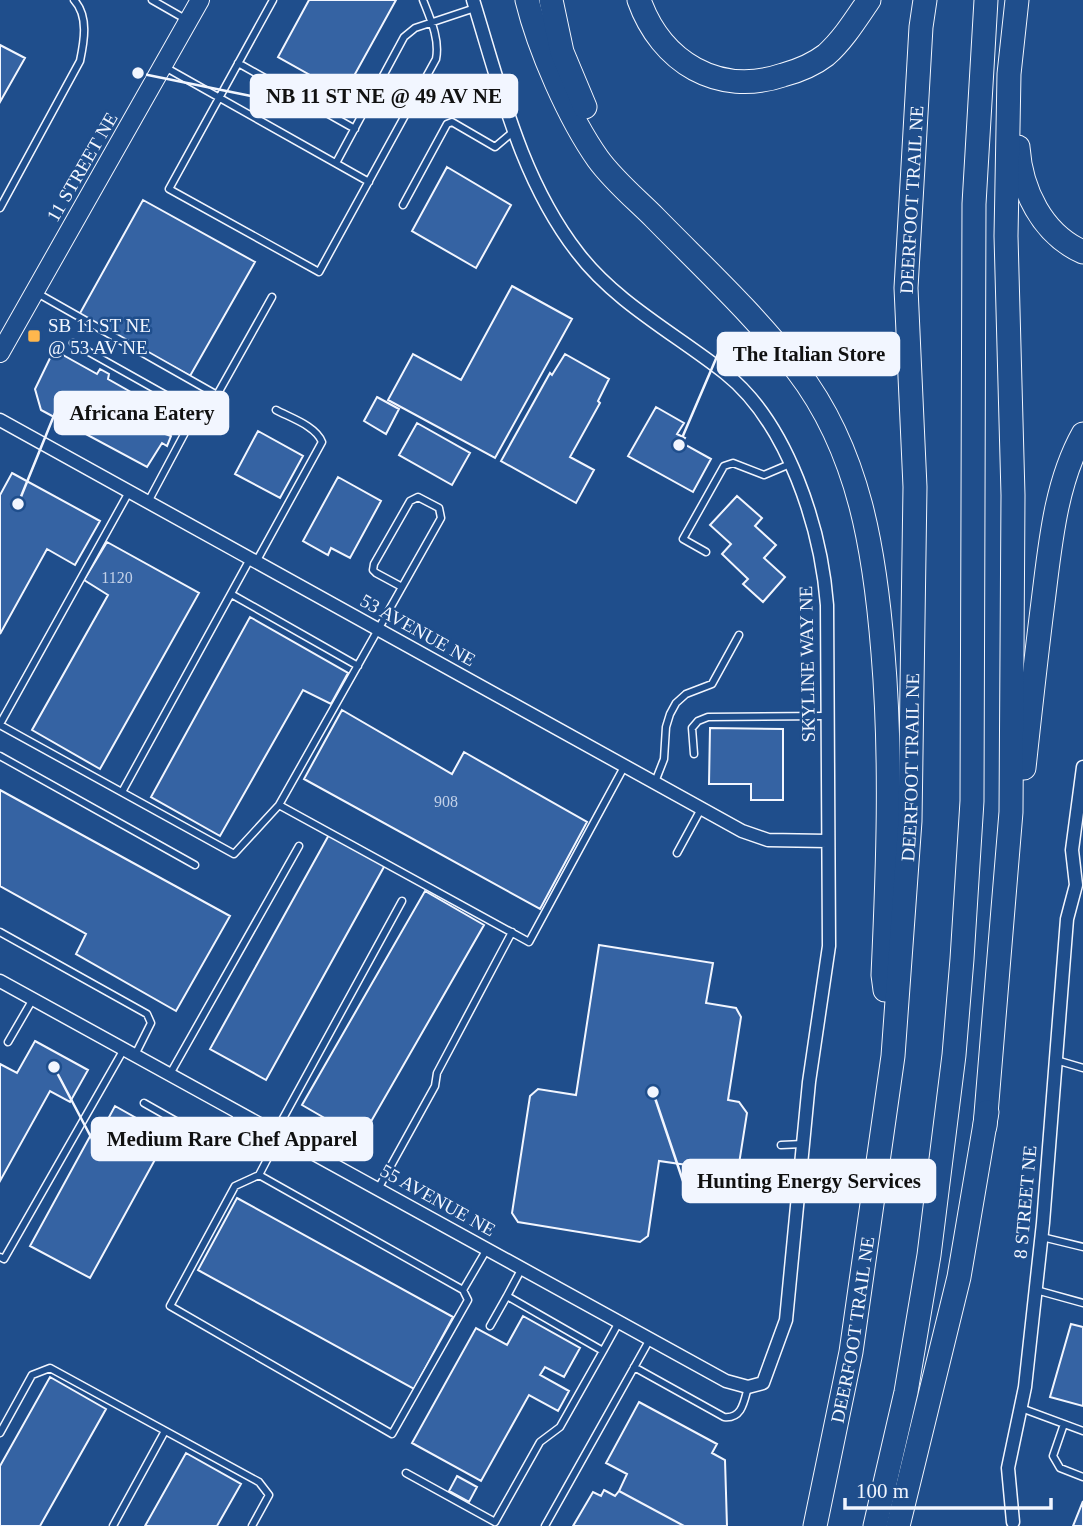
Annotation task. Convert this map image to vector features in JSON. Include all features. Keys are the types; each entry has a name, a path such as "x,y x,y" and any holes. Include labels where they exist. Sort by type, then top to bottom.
{"highway":[{"path":"527,0 548,60 580,128 599,160 738,303 796,370 821,406 841,445 856,488 872,548 887,708 888,852 883,975 893,1056"},
{"path":"551,0 562,52 601,144 631,194"},
{"path":"639,0 654,33 678,59 714,78 753,81 794,72 826,54 869,0"},
{"name":"DEERFOOT TRAIL NE","path":"815,1526 851,1352 893,1056 910,821 915,487 906,288 921,27 925,0"},
{"path":"875,1526 906,1392 929,1255 954,1055 962,959 972,801 974,204 986,0"},
{"path":"985,1126 1011,812 1013,495 1006,236 1009,74 1017,0"},
{"path":"1009,74 1019,159 1032,203 1055,233 1083,253"},
{"path":"898,1526 959,1277 985,1126 1048,564 1060,497 1083,434"}],"street":[{"name":"11 STREET NE","path":"0,354 200,0"},
{"name":"SKYLINE WAY NE","path":"474,4 514,131 532,174 564,233 578,253 611,288 728,375 745,391 772,428 801,489 816,540 825,585 829,946 809,1082 786,1320 762,1383 748,1387"},
{"name":"53 AVENUE NE","path":"0,420 741,831 768,840 827,841"},
{"name":"8 STREET NE","path":"1010,1524 1008,1468 1025,1387 1042,1237 1068,919 1080,883 1072,850 1083,768"},
{"name":"55 AVENUE NE","path":"0,981 726,1381 748,1387"}],"lane":[{"path":"0,208 80,61 86,35 79,6 74,0"},
{"path":"152,0 188,21"},
{"path":"273,0 169,189 319,272 436,59 438,49 432,22 423,0"},
{"path":"336,163 404,37 415,28 474,4"},
{"path":"238,63 355,129"},
{"path":"163,66 369,182"},
{"path":"403,205 447,124 452,122 495,147 514,131"},
{"path":"35,292 217,394 272,297"},
{"path":"73,344 195,412 148,502"},
{"path":"122,792 231,594 322,442 313,430 276,410"},
{"path":"706,552 683,539 724,466 733,463 764,475 790,464"},
{"path":"129,492 0,725 234,854 279,805 441,518 439,508 418,497 410,500 374,564 373,570 376,573 402,587"},
{"path":"231,594 358,666"},
{"path":"654,783 664,759 666,727 670,714 686,694 712,684 740,635"},
{"path":"694,754 692,728 708,716 828,716"},
{"path":"0,756 195,865"},
{"path":"279,805 529,942 624,767"},
{"path":"677,853 701,809"},
{"path":"170,1074 299,846"},
{"path":"259,1175 463,1290 468,1300 392,1434 170,1306 235,1186 259,1175 278,1134 402,901"},
{"path":"0,932 148,1014 150,1023 148,1031 130,1052 4,1259 0,1257"},
{"path":"377,1189 435,1086 437,1073 512,932"},
{"path":"8,1042 33,999"},
{"path":"1056,1060 1083,1068"},
{"path":"144,1103 220,1146 239,1112"},
{"path":"781,1145 803,1144"},
{"path":"1042,1237 1083,1247"},
{"path":"463,1290 487,1249"},
{"path":"489,1326 522,1268"},
{"path":"1036,1290 1083,1303"},
{"path":"507,1296 603,1351"},
{"path":"406,1473 495,1522 540,1442 560,1427 619,1322"},
{"path":"545,1526 650,1339"},
{"path":"634,1367 724,1417 732,1418 739,1414 748,1387"},
{"path":"0,1433 32,1375 50,1368 259,1482 269,1495 252,1526"},
{"path":"1021,1408 1083,1431"},
{"path":"1065,1424 1053,1456 1060,1468 1083,1477"},
{"path":"113,1526 165,1431"}],"building":[{"path":"309,0 396,0 344,94 278,57"},
{"path":"0,45 25,58 0,102"},
{"path":"447,167 511,205 476,268 412,231"},
{"path":"143,200 255,262 190,376 79,315"},
{"path":"512,286 572,319 495,458 388,400 413,354 461,380"},
{"path":"54,350 97,374 100,369 109,374 108,379 175,417 165,434 171,436 167,446 162,443 147,467 41,410 35,389"},
{"path":"565,354 609,379 598,401 600,403 570,457 594,470 576,503 501,461 550,373 552,375"},
{"path":"377,397 399,409 386,434 364,421"},
{"path":"656,407 684,423 677,434 685,438 682,443 711,459 693,492 628,456"},
{"path":"417,423 470,453 452,485 399,455"},
{"path":"258,431 303,456 280,498 235,474"},
{"path":"12,473 100,521 75,565 47,549 0,634 0,495"},
{"path":"338,477 381,501 350,558 331,548 328,555 303,541"},
{"path":"737,496 762,518 755,526 776,545 764,558 785,577 763,602 743,584 748,579 722,554 731,544 710,525"},
{"path":"107,542 199,593 100,769 32,730 108,595 84,580"},
{"path":"250,617 348,673 331,704 303,690 220,836 151,797"},
{"path":"342,710 452,774 464,752 587,822 540,909 304,779"},
{"path":"710,728 783,729 783,800 751,800 751,784 709,784"},
{"path":"0,790 230,916 176,1011 76,954 86,934 0,886"},
{"path":"330,833 385,865 266,1080 210,1049"},
{"path":"425,891 484,925 361,1139 302,1105"},
{"path":"599,945 713,963 706,1003 736,1008 741,1017 728,1100 739,1102 747,1113 739,1164 728,1171 659,1161 648,1236 640,1242 518,1222 512,1213 530,1096 538,1089 576,1095"},
{"path":"35,1041 88,1070 70,1102 50,1091 0,1181 0,1064 17,1073"},
{"path":"115,1106 168,1136 90,1278 30,1246 94,1129 101,1132"},
{"path":"237,1198 453,1317 414,1389 198,1270"},
{"path":"523,1316 580,1348 564,1377 545,1367 540,1375 569,1391 558,1411 529,1395 481,1481 412,1443 476,1328 507,1345"},
{"path":"1071,1324 1083,1327 1083,1406 1050,1397"},
{"path":"50,1377 106,1409 40,1526 0,1526 0,1466"},
{"path":"639,1402 717,1444 712,1453 725,1460 727,1526 684,1526 619,1491 627,1474 606,1463"},
{"path":"186,1453 241,1484 217,1526 145,1526"},
{"path":"457,1476 477,1487 469,1502 449,1491"},
{"path":"604,1490 615,1496 619,1491 684,1526 573,1526 593,1492 601,1496"},
{"path":"1083,1501 1083,1526 1073,1526"}],"place":[{"name":"NB 11 ST NE @ 49 AV NE","path":"138,73"},
{"name":"SB 11 ST NE @ 53 AV NE","path":"34,336"},
{"name":"The Italian Store","path":"679,445"},
{"name":"Africana Eatery","path":"18,504"},
{"name":"Medium Rare Chef Apparel","path":"54,1067"},
{"name":"Hunting Energy Services","path":"653,1092"}]}
